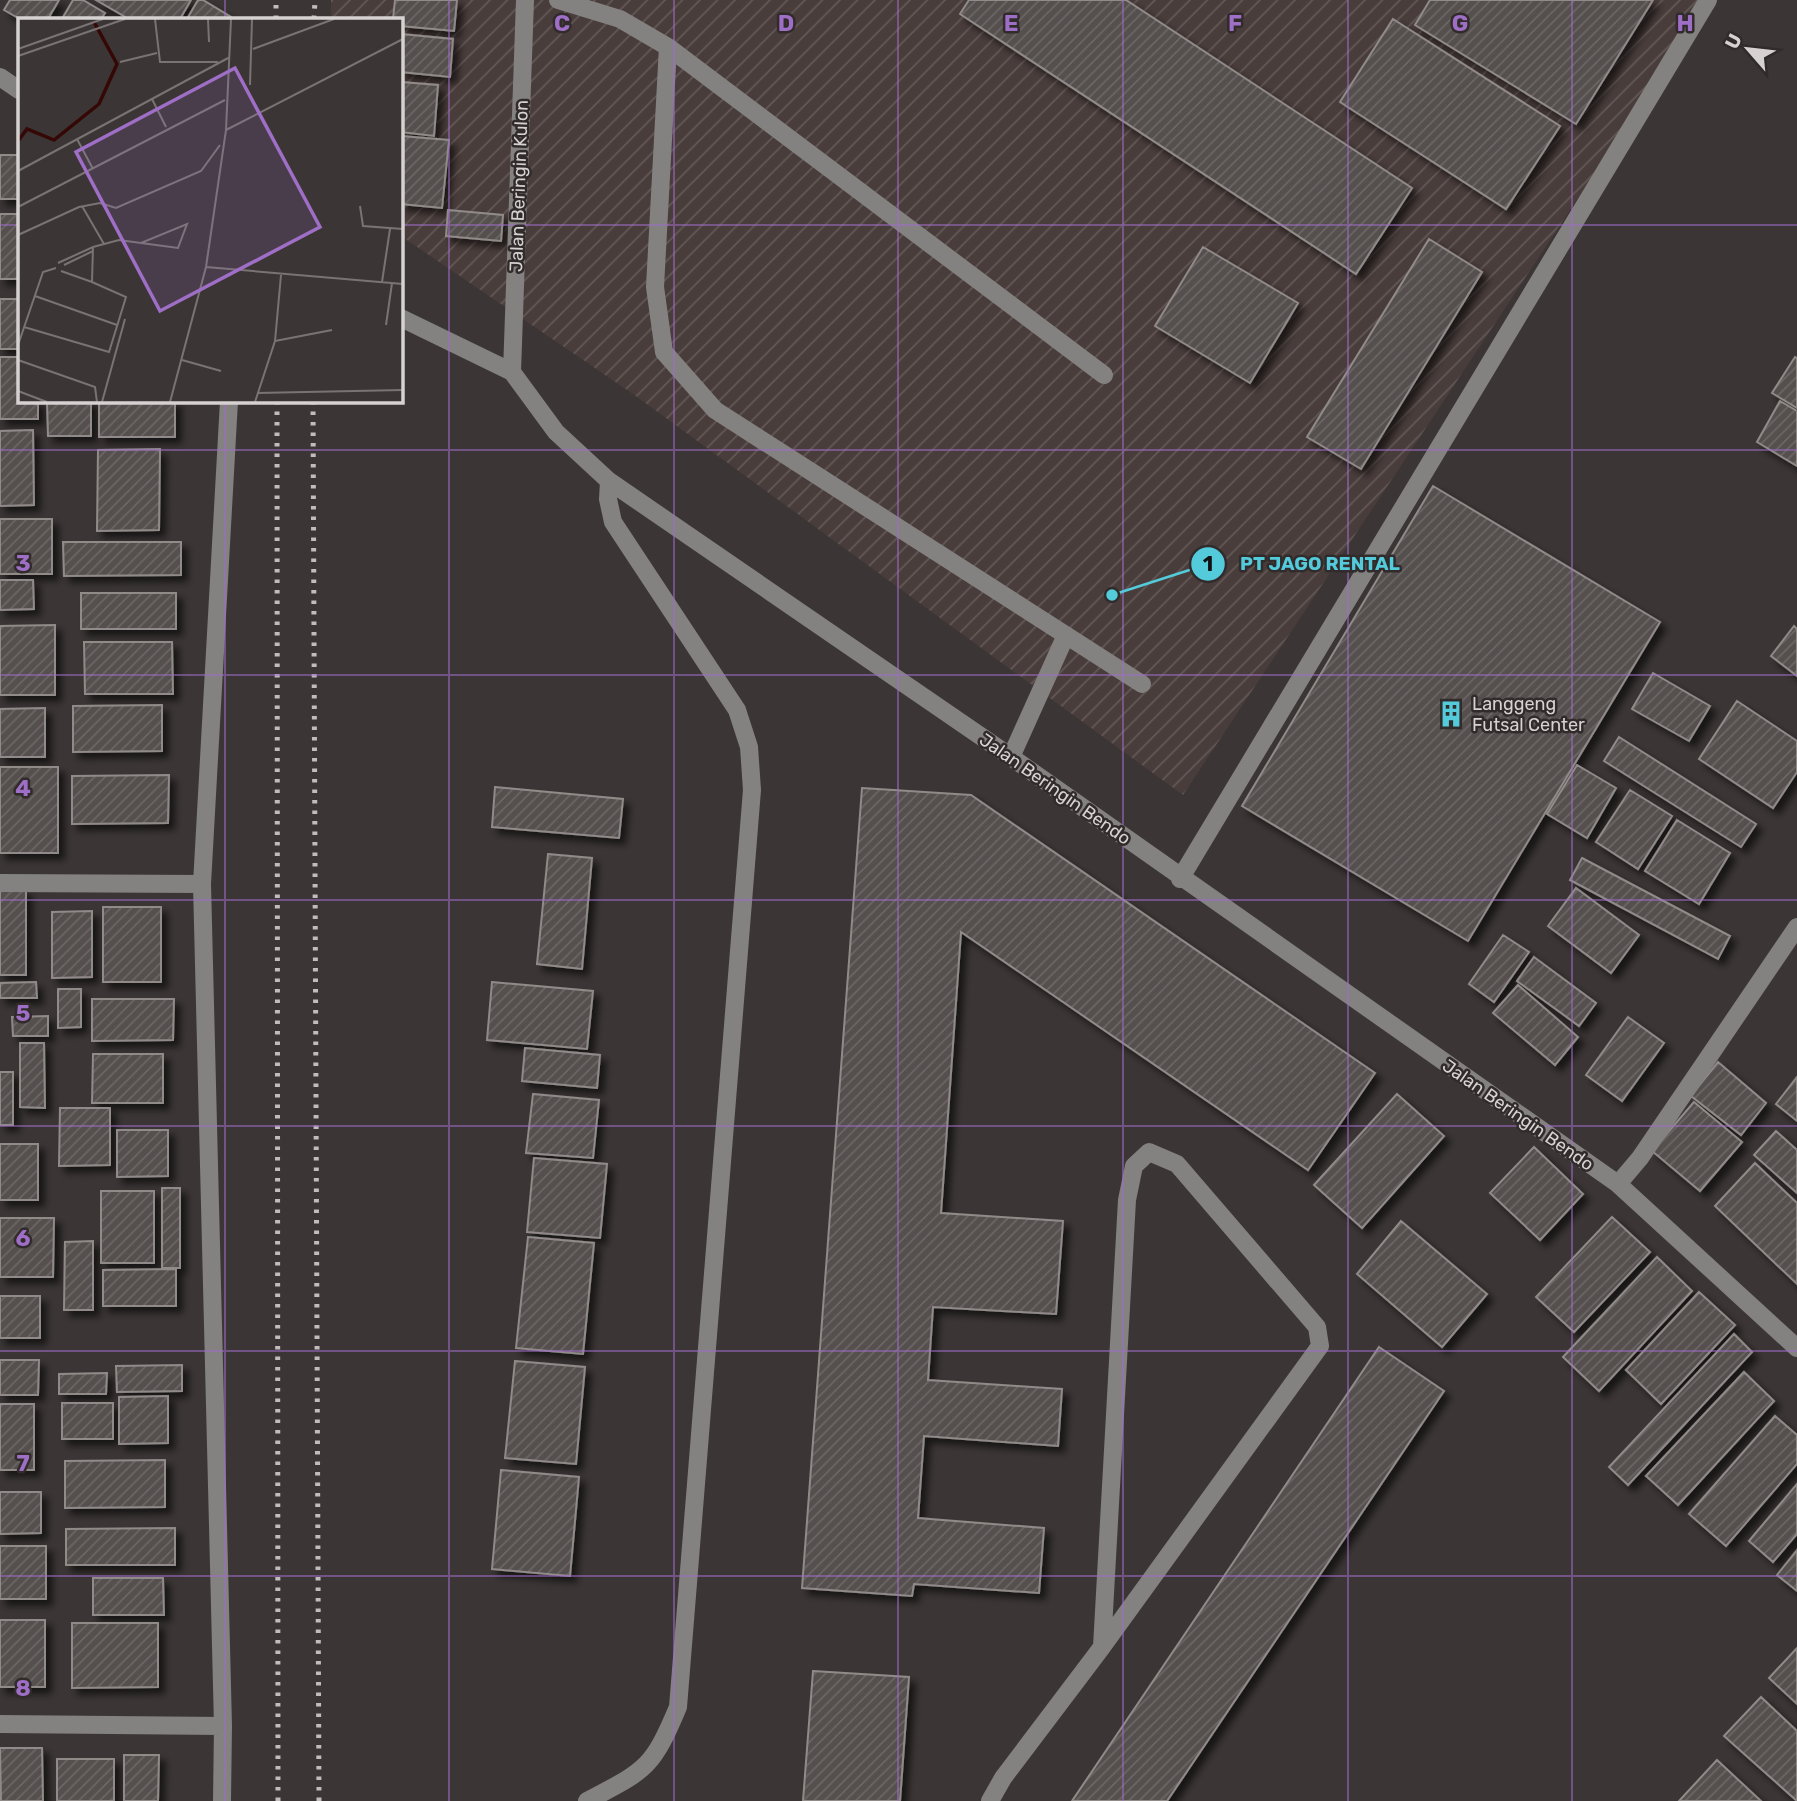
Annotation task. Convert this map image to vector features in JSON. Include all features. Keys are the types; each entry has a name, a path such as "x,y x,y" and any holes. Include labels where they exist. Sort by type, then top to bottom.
{"street":[{"name":"Jalan Beringin Kulon","path":"512,372 525,0"},
{"path":"558,0 620,19 668,47 1104,375"},
{"path":"1180,878 1708,0"},
{"path":"668,47 655,287 664,352 715,410 1142,684"},
{"path":"0,77 18,89"},
{"path":"402,318 512,372"},
{"name":"Jalan Beringin Bendo","path":"512,372 556,432 609,481 1011,757 1618,1184 1797,1348"},
{"path":"222,1801 223,1727 202,884 229,402"},
{"path":"587,1801 644,1770 659,1751 678,1707 752,790 748,747 737,710 613,522 608,499 609,481"},
{"path":"1011,757 1066,635"},
{"path":"0,883 202,884"},
{"path":"1618,1184 1640,1158 1797,927"},
{"path":"990,1801 1003,1778 1102,1647 1320,1346 1317,1327 1177,1164 1149,1152 1134,1166 1127,1200 1102,1647"},
{"path":"0,1724 223,1727"}],"shaded area":[{"path":"331,0 1709,0 1183,795 633,394 402,237 402,18 331,18"}],"building":[{"path":"10,0 59,0 49,18 18,18 4,10"},
{"path":"73,0 83,0 105,13 102,18 63,18"},
{"path":"96,0 191,0 181,18 127,18"},
{"path":"198,0 203,0 231,17 230,18 188,18"},
{"path":"395,0 457,0 454,31 402,26 402,18 393,18"},
{"path":"969,0 1126,0 1412,188 1356,274 960,14"},
{"path":"1430,0 1653,0 1576,124 1415,25"},
{"path":"1393,19 1560,126 1506,209 1340,102"},
{"path":"402,34 453,39 450,77 402,72"},
{"path":"402,82 438,85 434,136 402,132"},
{"path":"402,136 449,140 442,208 402,204"},
{"path":"0,155 18,155 18,199 0,199"},
{"path":"448,210 503,215 501,241 446,236"},
{"path":"0,214 18,214 18,279 0,279"},
{"path":"1429,239 1482,272 1361,469 1307,437"},
{"path":"1203,247 1298,303 1250,383 1155,326"},
{"path":"0,299 18,299 18,349 0,349"},
{"path":"0,357 18,357 18,402 38,402 38,419 0,419"},
{"path":"1795,357 1797,358 1797,408 1772,393"},
{"path":"1780,401 1797,411 1797,466 1757,442"},
{"path":"47,402 91,402 91,436 48,436"},
{"path":"99,402 175,402 175,437 99,437"},
{"path":"33,430 34,505 0,506 0,431"},
{"path":"160,449 159,530 97,531 98,450"},
{"name":"Langgeng Futsal Center","path":"1433,486 1660,622 1468,941 1242,806"},
{"path":"0,519 52,519 52,574 0,574"},
{"path":"63,542 181,542 181,575 64,576"},
{"path":"0,580 33,580 34,609 0,610"},
{"path":"81,593 176,593 176,629 81,629"},
{"path":"55,625 55,695 0,695 0,626"},
{"path":"1794,626 1797,629 1797,676 1771,656"},
{"path":"84,642 172,642 173,694 85,694"},
{"path":"1653,673 1710,706 1689,741 1632,709"},
{"path":"1737,701 1797,741 1797,772 1773,808 1699,759"},
{"path":"162,705 162,751 73,752 73,706"},
{"path":"45,708 45,757 0,757 0,709"},
{"path":"1619,737 1756,824 1741,847 1604,761"},
{"path":"1577,765 1616,788 1587,838 1547,814"},
{"path":"0,767 58,767 58,853 0,853"},
{"path":"169,775 168,823 72,824 72,776"},
{"path":"495,787 623,799 619,838 492,827"},
{"path":"862,788 971,795 1375,1073 1308,1170 961,932 941,1213 1063,1221 1056,1314 933,1307 928,1380 1062,1389 1058,1446 924,1436 918,1518 1044,1528 1039,1593 914,1584 912,1596 802,1588"},
{"path":"1630,790 1672,816 1638,869 1596,842"},
{"path":"1677,820 1730,853 1699,904 1645,871"},
{"path":"548,854 592,858 582,969 537,964"},
{"path":"1582,858 1730,936 1718,959 1570,880"},
{"path":"1576,888 1639,935 1611,973 1548,926"},
{"path":"0,890 26,890 26,975 0,975"},
{"path":"103,907 161,907 161,982 103,982"},
{"path":"92,911 92,977 52,978 52,912"},
{"path":"1503,935 1529,952 1494,1002 1469,984"},
{"path":"1534,957 1596,1003 1579,1026 1517,981"},
{"path":"36,982 37,998 0,998 0,983"},
{"path":"492,982 593,991 587,1049 487,1040"},
{"path":"1518,985 1578,1037 1555,1065 1493,1013"},
{"path":"58,989 81,989 81,1027 58,1028"},
{"path":"92,999 174,999 173,1040 92,1041"},
{"path":"48,1016 48,1036 13,1036 12,1017"},
{"path":"1628,1017 1664,1043 1622,1101 1586,1075"},
{"path":"20,1043 44,1043 45,1108 20,1107"},
{"path":"525,1048 600,1055 597,1088 522,1081"},
{"path":"93,1054 163,1054 163,1103 92,1103"},
{"path":"1718,1062 1766,1103 1741,1135 1691,1096"},
{"path":"0,1072 13,1072 13,1125 0,1125"},
{"path":"1797,1077 1797,1121 1776,1104"},
{"path":"533,1094 599,1100 593,1158 526,1153"},
{"path":"1397,1094 1444,1136 1362,1228 1314,1185"},
{"path":"1694,1102 1742,1142 1700,1191 1652,1151"},
{"path":"60,1108 110,1108 110,1165 59,1166"},
{"path":"117,1130 168,1130 168,1176 117,1177"},
{"path":"1776,1131 1797,1150 1797,1193 1754,1155"},
{"path":"0,1144 38,1144 38,1200 0,1200"},
{"path":"1534,1147 1583,1194 1540,1240 1490,1193"},
{"path":"534,1158 607,1164 600,1238 527,1232"},
{"path":"1755,1163 1797,1203 1797,1284 1715,1206"},
{"path":"162,1188 180,1188 180,1268 162,1268"},
{"path":"101,1191 154,1191 154,1263 101,1263"},
{"path":"1612,1217 1650,1252 1574,1332 1536,1297"},
{"path":"0,1218 54,1218 53,1277 0,1277"},
{"path":"1401,1221 1487,1294 1442,1347 1357,1274"},
{"path":"528,1237 594,1243 583,1354 516,1348"},
{"path":"93,1241 93,1310 64,1310 65,1242"},
{"path":"1657,1257 1692,1291 1599,1391 1563,1357"},
{"path":"176,1269 176,1306 103,1306 103,1270"},
{"path":"1699,1292 1735,1325 1661,1404 1626,1370"},
{"path":"0,1296 40,1296 40,1338 0,1338"},
{"path":"1734,1334 1752,1352 1628,1485 1609,1467"},
{"path":"1379,1347 1444,1391 1167,1801 1072,1801"},
{"path":"0,1360 39,1360 38,1395 0,1395"},
{"path":"515,1361 585,1367 576,1464 505,1458"},
{"path":"182,1365 182,1391 117,1392 116,1366"},
{"path":"1744,1372 1774,1401 1678,1505 1646,1476"},
{"path":"107,1373 106,1394 59,1394 59,1374"},
{"path":"168,1396 168,1443 119,1444 119,1397"},
{"path":"62,1403 113,1403 113,1439 62,1439"},
{"path":"0,1404 34,1404 34,1470 0,1470"},
{"path":"1775,1416 1797,1435 1797,1464 1726,1546 1689,1514"},
{"path":"165,1460 165,1507 65,1508 65,1461"},
{"path":"501,1470 579,1477 570,1576 492,1569"},
{"path":"1797,1484 1797,1534 1773,1562 1749,1541"},
{"path":"0,1492 41,1492 41,1533 0,1534"},
{"path":"175,1528 175,1565 66,1565 66,1529"},
{"path":"0,1546 46,1546 46,1599 0,1599"},
{"path":"1797,1550 1797,1591 1777,1575"},
{"path":"93,1578 163,1578 164,1615 93,1615"},
{"path":"0,1620 45,1620 45,1687 0,1687"},
{"path":"72,1623 158,1623 158,1687 72,1688"},
{"path":"1797,1648 1797,1704 1769,1678"},
{"path":"813,1671 909,1677 900,1801 803,1801"},
{"path":"1761,1697 1797,1731 1797,1801 1724,1736"},
{"path":"0,1748 42,1748 43,1801 1,1801"},
{"path":"124,1755 159,1755 158,1801 124,1801"},
{"path":"57,1759 114,1759 114,1801 57,1801"},
{"path":"1717,1760 1761,1801 1679,1801"}],"railway":[{"path":"276,0 276,18"},
{"path":"314,18 315,0"},
{"path":"277,402 278,1801"},
{"path":"313,402 319,1801"}],"place":[{"name":"PT JAGO RENTAL","path":"1112,595"},
{"name":"Langgeng Futsal Center","path":"1451,714"}]}
